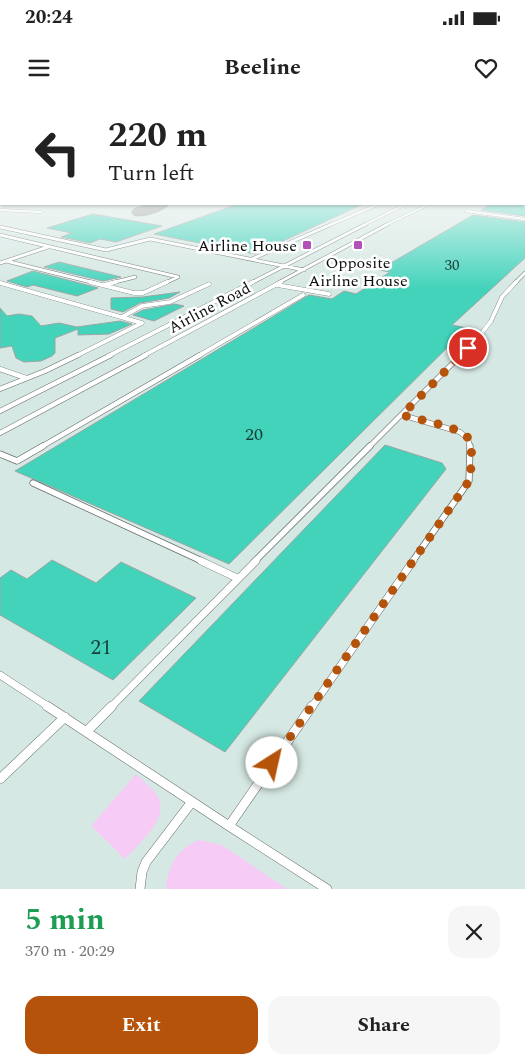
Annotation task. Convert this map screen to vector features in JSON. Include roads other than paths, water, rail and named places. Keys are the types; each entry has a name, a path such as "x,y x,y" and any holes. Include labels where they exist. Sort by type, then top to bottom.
{"lane":[{"path":"252,259 352,216"},
{"name":"Airline Road","path":"0,410 382,216"},
{"name":"Airline Road","path":"0,433 403,216"},
{"path":"498,216 525,219"},
{"path":"0,227 106,250 150,239 304,270"},
{"path":"0,235 178,276 143,293 134,293 6,261"},
{"path":"0,263 48,247"},
{"path":"87,731 481,334 491,321 502,297 525,273"},
{"path":"102,285 135,277"},
{"path":"0,283 142,322 45,371 0,389"},
{"path":"122,317 142,306 170,302 209,284"},
{"path":"276,285 304,293 329,294"},
{"path":"0,454 17,461 304,293"},
{"path":"0,369 26,378"},
{"path":"228,826 469,481 470,444 465,435 402,415"},
{"path":"33,483 237,578"},
{"path":"0,674 192,803 327,889"},
{"path":"0,780 65,717"},
{"path":"140,889 142,872 146,862 192,803"}],"place":[{"name":"Airline House","path":"307,245"},
{"name":"Opposite Airline House","path":"358,245"}]}
